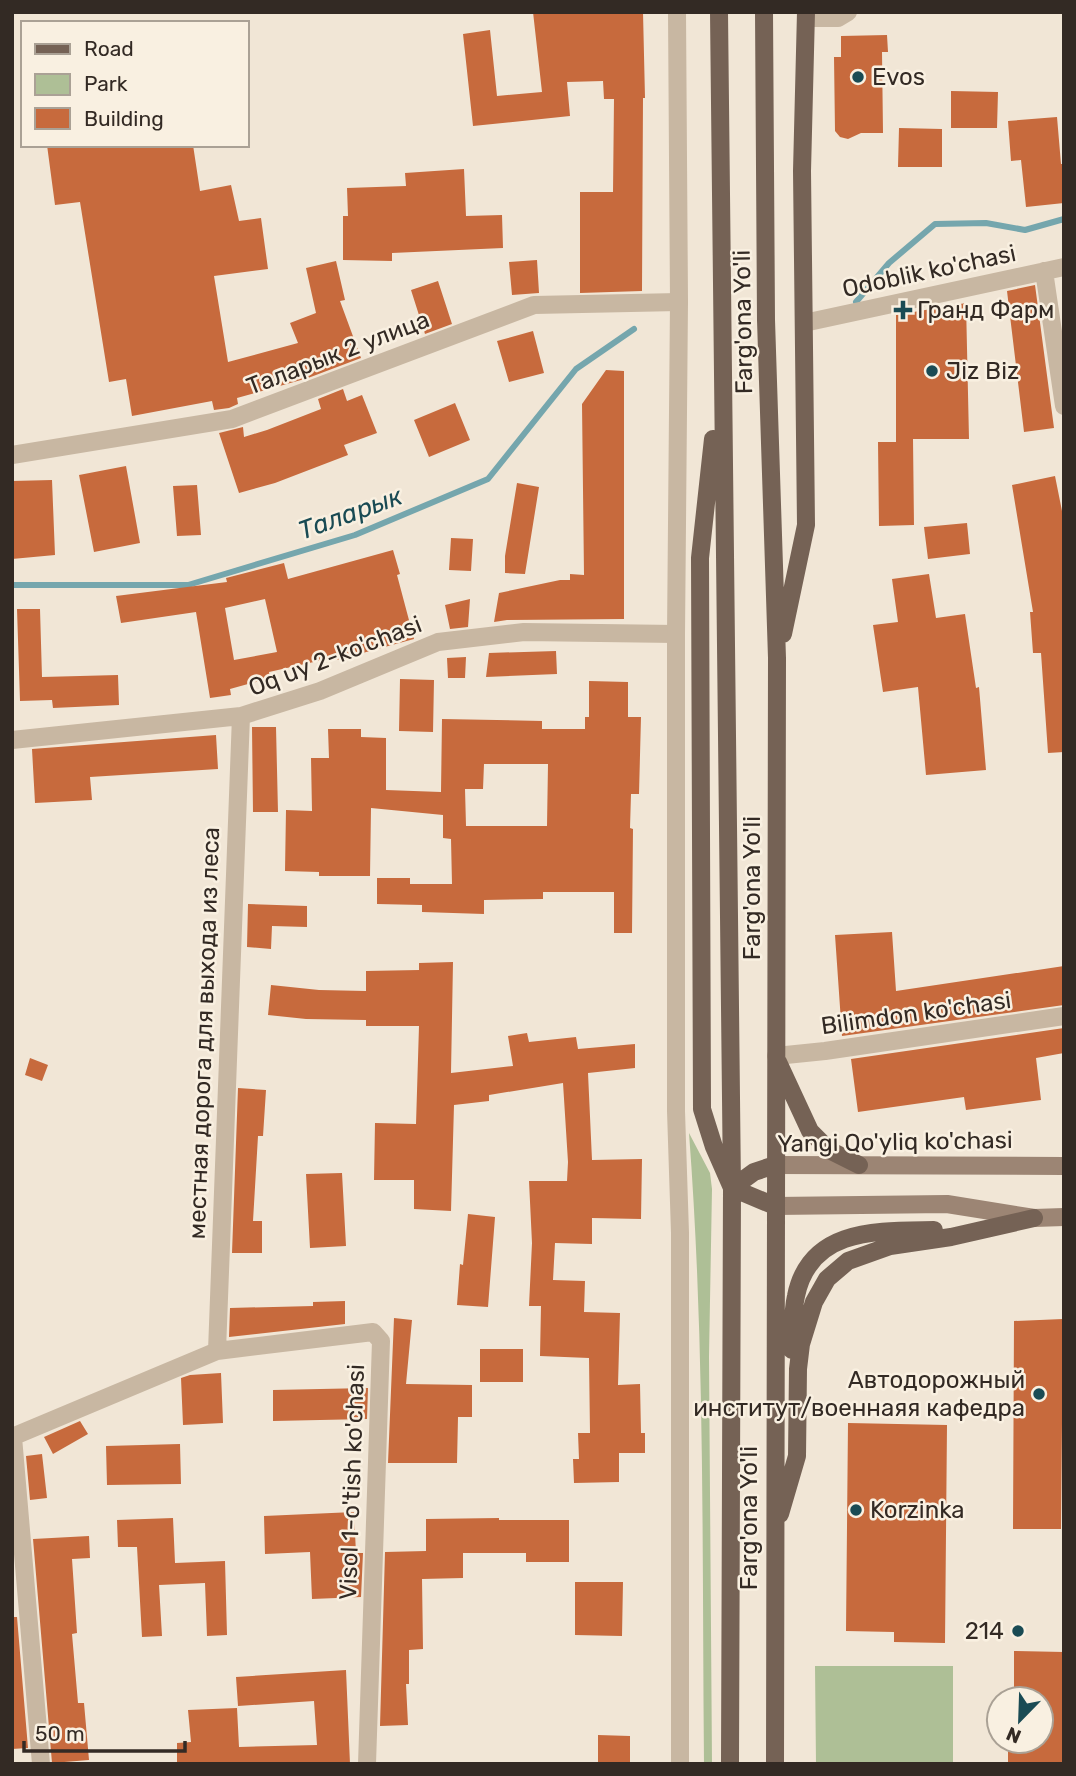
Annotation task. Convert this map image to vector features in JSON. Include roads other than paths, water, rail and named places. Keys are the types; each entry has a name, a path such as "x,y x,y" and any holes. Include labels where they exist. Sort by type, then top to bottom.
{"main road":[{"name":"Farg'ona Yo'li","path":"719,12 732,1188 730,1764"},
{"name":"Farg'ona Yo'li","path":"764,12 766,320 777,658 775,1764"},
{"path":"777,658 806,525 802,171 806,15"},
{"path":"722,365 700,558 702,1109 714,1147 732,1188 775,1206 947,1205 1034,1218"},
{"path":"776,1056 810,1131 829,1150 859,1165"},
{"name":"Yangi Qo'yliq ko'chasi","path":"732,1188 754,1172 775,1165 1064,1166"},
{"path":"774,1538 787,1451 796,1294 807,1268 822,1251 852,1235 983,1228 1034,1218 1064,1217"}],"street":[{"path":"677,12 679,302 676,1111 680,1233 680,1764"},
{"path":"806,15 838,18 848,12"},
{"name":"Odoblik ko'chasi","path":"804,323 1064,267"},
{"path":"1044,271 1064,406"},
{"name":"Таларык 2 улица","path":"12,455 232,419 534,305 679,302"},
{"name":"Oq uy 2-ko'chasi","path":"12,740 241,716 320,691 438,642 524,632 676,634"},
{"name":"местная дорога для выхода из леса","path":"217,1351 241,716"},
{"name":"Bilimdon ko'chasi","path":"776,1056 1064,1016"},
{"name":"Visol 1-o'tish ko'chasi","path":"12,1437 217,1351 373,1332 381,1341 368,1764"},
{"path":"12,1437 41,1764"}],"waterway":[{"name":"Таларык","path":"856,302 889,263 935,224 986,223 1025,230 1064,219"},
{"name":"Таларык","path":"12,585 188,585 355,535 488,479 576,369 634,329"}],"place":[{"name":"Evos","path":"858,77"},
{"name":"Гранд Фарм","path":"903,310"},
{"name":"Jiz Biz","path":"932,371"},
{"name":"Автодорожный институт/военнаяя кафедра","path":"1039,1394"},
{"name":"Korzinka","path":"856,1510"},
{"name":"214","path":"1018,1631"}]}
